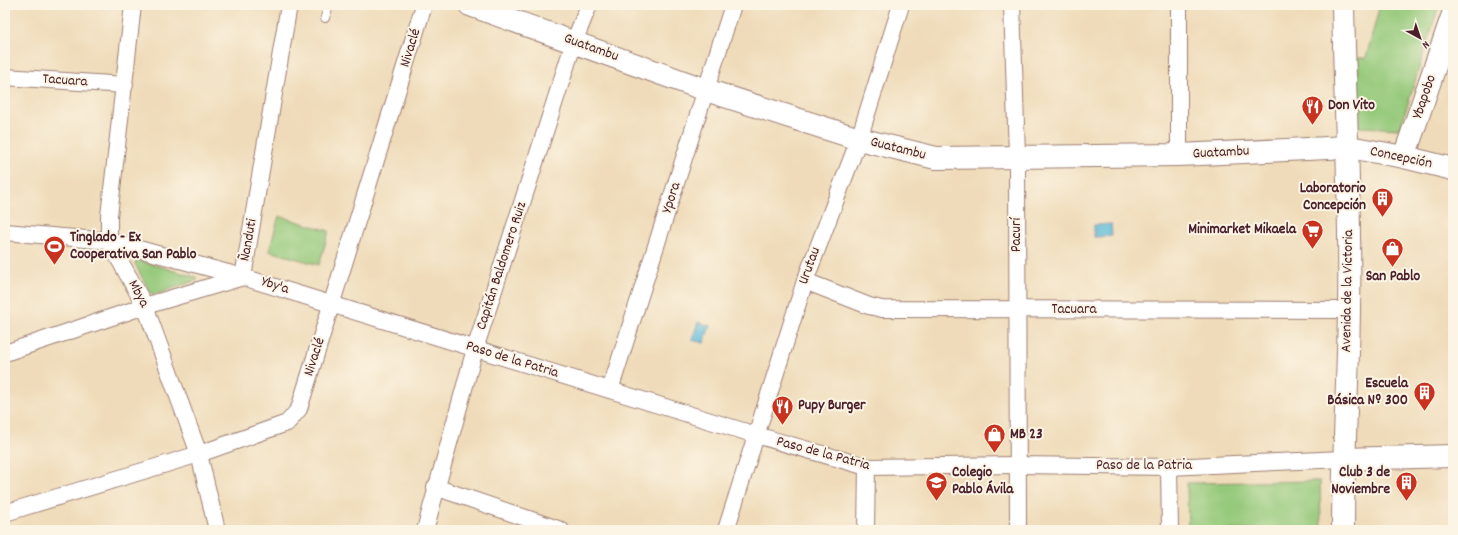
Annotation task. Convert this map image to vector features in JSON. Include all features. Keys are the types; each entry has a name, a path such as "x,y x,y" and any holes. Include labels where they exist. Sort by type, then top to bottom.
{"street":[{"path":"108,241 109,216 133,5"},
{"name":"Ñanduti","path":"5,353 145,306 243,277 289,5"},
{"name":"Nivaclé","path":"5,513 199,454 287,423 299,409 424,5"},
{"name":"Guatambu","path":"470,5 706,90 858,139 936,158 1179,155 1349,147"},
{"name":"Capitán Baldomero Ruiz","path":"425,530 435,487 475,349 574,42 589,5"},
{"name":"Ypora","path":"610,390 733,5"},
{"name":"Urutau","path":"726,530 804,281 858,139 901,5"},
{"name":"Pacurí","path":"1012,5 1017,156 1018,530"},
{"path":"1179,5 1179,155"},
{"name":"Avenida de la Victoria","path":"1343,5 1345,104 1349,147 1349,310 1343,459 1343,530"},
{"name":"Ybapobo","path":"1404,157 1453,14"},
{"name":"Tacuara","path":"5,77 125,85"},
{"name":"Concepción","path":"1349,147 1404,157 1453,169"},
{"name":"Yby'a","path":"5,232 108,241 333,303"},
{"name":"Mbya","path":"108,241 145,306 199,454 217,530"},
{"name":"Tacuara","path":"804,281 869,306 882,309 1349,310"},
{"name":"Paso de la Patria","path":"333,303 475,349 867,468 1017,465 1169,467 1343,459 1453,456"},
{"path":"1169,467 1170,530"},
{"path":"866,530 867,468"},
{"path":"435,487 561,530"}],"lane":[{"path":"325,18 328,5"}],"green space":[{"path":"1380,5 1439,5 1400,129 1358,127 1358,58 1366,58"},
{"path":"279,216 329,231 319,265 269,251"},
{"path":"137,260 196,277 197,280 154,295 150,292 135,264"},
{"path":"1320,481 1321,530 1188,530 1187,483"}],"water":[{"path":"1111,224 1112,236 1094,237 1094,225"},
{"path":"698,322 710,326 704,343 692,340"}],"place":[{"name":"Don Vito","path":"1313,126"},
{"name":"Laboratorio Concepción","path":"1382,218"},
{"name":"Minimarket Mikaela","path":"1312,250"},
{"name":"Tinglado - Ex Cooperativa San Pablo","path":"54,266"},
{"name":"San Pablo","path":"1393,268"},
{"name":"Escuela Básica Nº 300","path":"1424,412"},
{"name":"Pupy Burger","path":"783,426"},
{"name":"MB 23","path":"994,454"},
{"name":"Colegio Pablo Ávila","path":"936,502"},
{"name":"Club 3 de Noviembre","path":"1406,502"}]}
